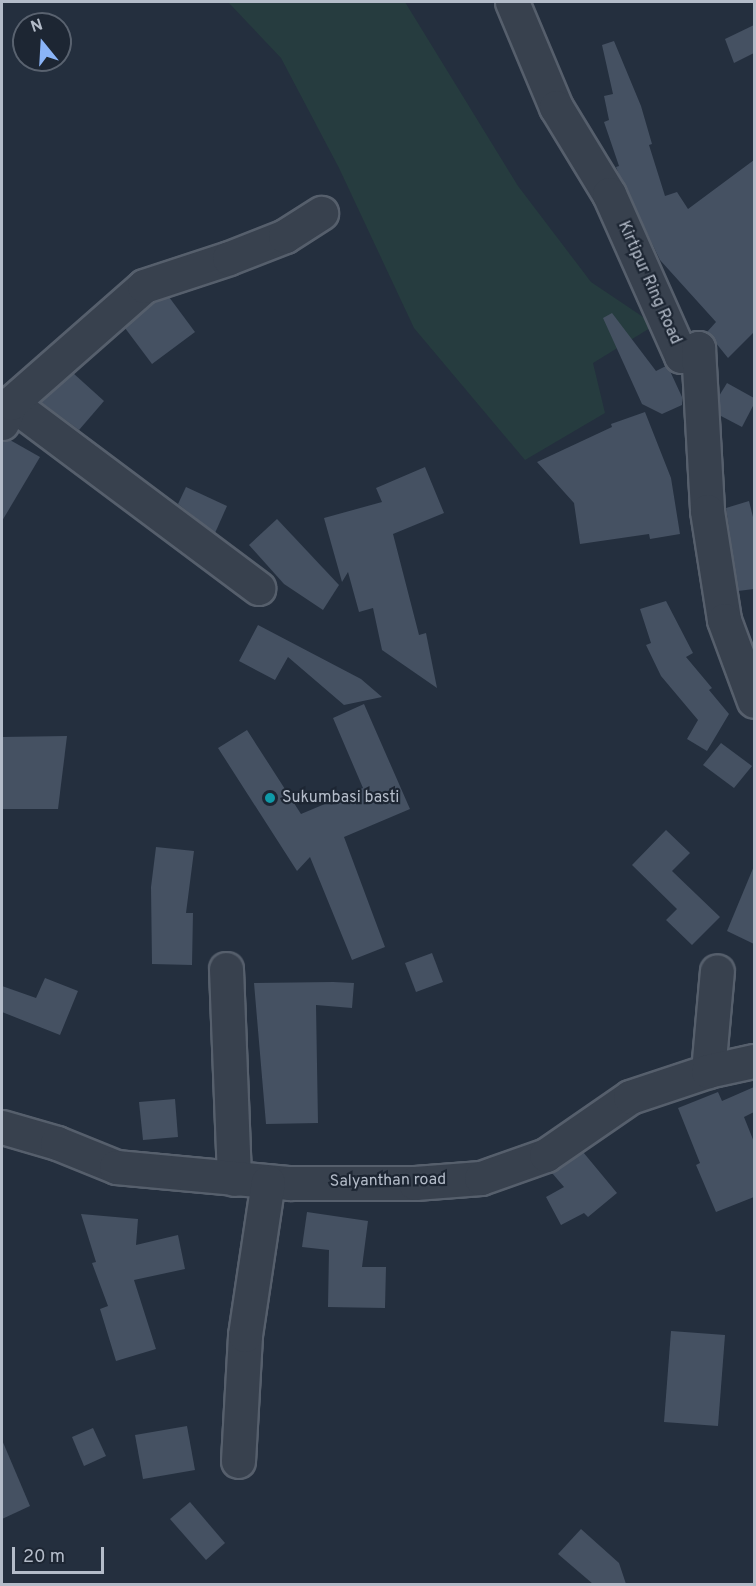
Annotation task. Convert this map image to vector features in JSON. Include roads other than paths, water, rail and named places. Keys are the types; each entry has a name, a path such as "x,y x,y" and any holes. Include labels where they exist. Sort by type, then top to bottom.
{"street":[{"name":"Kirtipur Ring Road","path":"512,2 556,107 609,194 681,356 698,348 706,511 724,620 754,701"},
{"path":"258,588 6,413 144,286 229,258 285,236 321,213"},
{"path":"226,969 234,1179"},
{"path":"708,1071 717,971"},
{"name":"Salyanthan road","path":"2,1127 57,1143 116,1167 268,1182 416,1183 482,1178 546,1155 630,1097 708,1071 754,1061"},
{"path":"238,1461 245,1335 268,1182"}],"place":[{"name":"Sukumbasi basti","path":"270,798"}]}
